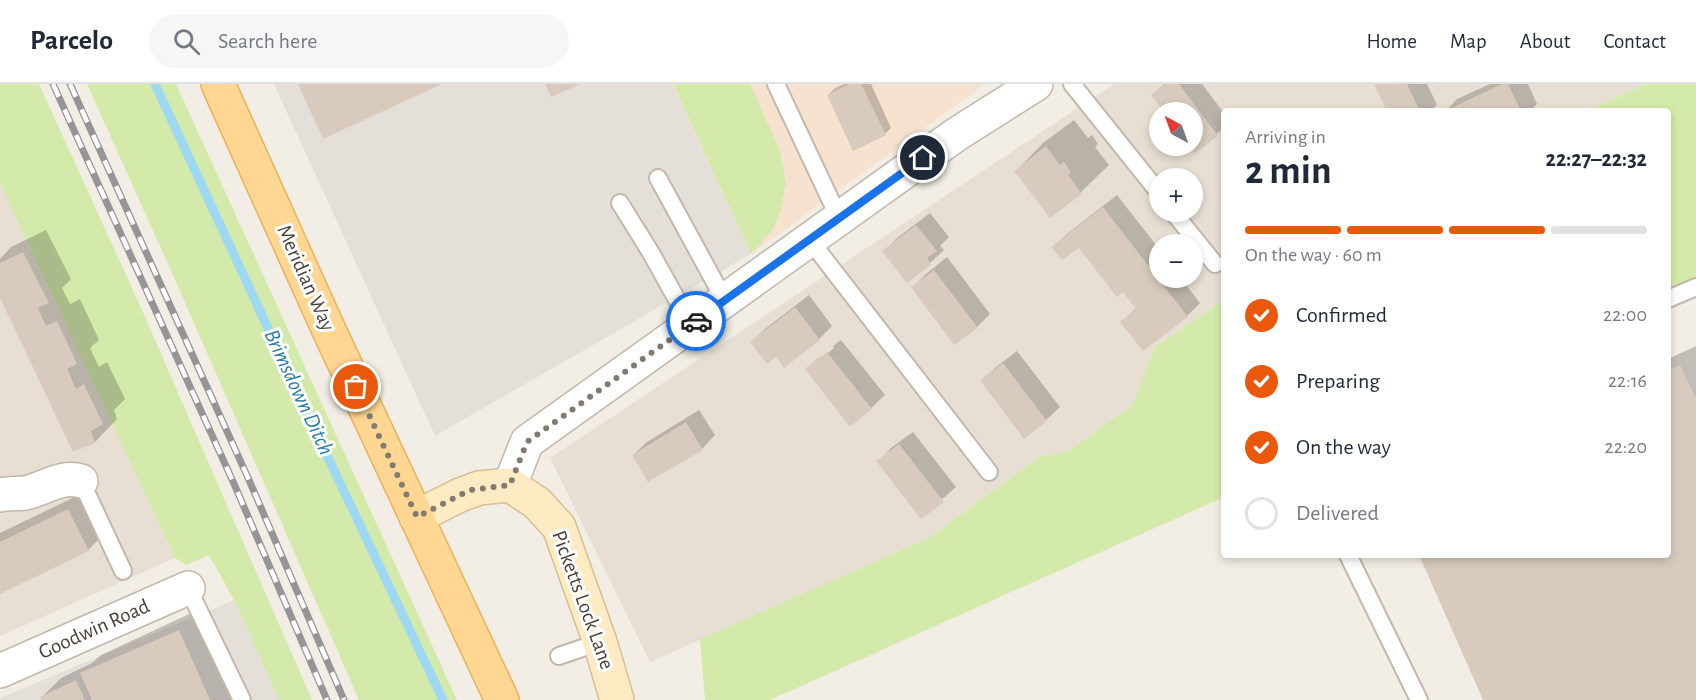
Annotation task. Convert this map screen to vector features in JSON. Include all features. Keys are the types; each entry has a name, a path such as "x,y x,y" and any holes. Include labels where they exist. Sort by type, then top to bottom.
{"main road":[{"name":"Meridian Way","path":"218,84 327,326 502,700"}],"street":[{"path":"417,517 470,490 510,485 527,442 957,134 1036,84"},
{"path":"0,495 24,493 58,481 73,479 81,482"},
{"name":"Picketts Lock Lane","path":"510,485 537,503 559,527 600,642 617,700"},
{"name":"Goodwin Road","path":"0,671 188,588"}],"lane":[{"path":"776,84 839,218"},
{"path":"1072,84 1149,180"},
{"path":"658,178 725,301"},
{"path":"620,203 691,325"},
{"path":"1181,222 1215,264"},
{"path":"809,239 989,472"},
{"path":"1671,298 1696,286"},
{"path":"81,482 123,570"},
{"path":"1349,558 1419,700"},
{"path":"188,588 242,700"},
{"path":"558,656 600,642"}],"shaded area":[{"path":"274,84 672,84 751,254 435,436"},
{"path":"672,84 985,84 751,254"},
{"path":"1114,84 1645,84 1593,108 1221,108 1221,302 1155,347 1132,406 1068,451 1039,457 929,538 650,662 550,458"},
{"path":"0,183 175,558 0,636"},
{"path":"234,600 279,700 0,700 0,698"}],"green space":[{"path":"0,84 39,84 138,301 312,700 279,700 234,600 209,555 186,565 175,558 0,183"},
{"path":"87,84 176,84 457,700 359,700"},
{"path":"673,84 750,84 780,151 786,183 780,212 773,229 751,254"},
{"path":"1645,84 1696,84 1696,286 1671,298 1671,108 1593,108"},
{"path":"1221,302 1221,498 770,700 705,700 700,639 929,538 1039,457 1068,451 1132,406 1155,347"}],"building":[{"path":"298,84 442,84 323,139"},
{"path":"545,84 581,84 551,97"},
{"path":"849,84 861,84 886,135 853,151 827,95"},
{"path":"1165,84 1179,84 1192,102 1156,102 1151,95"},
{"path":"1374,84 1407,84 1419,108 1386,108"},
{"path":"1502,84 1508,84 1520,108 1451,108"},
{"path":"1203,116 1218,136 1203,147"},
{"path":"1046,146 1060,165 1064,162 1071,172 1068,175 1082,194 1050,218 1014,171"},
{"path":"1103,207 1149,267 1149,288 1166,288 1188,317 1143,351 1120,322 1136,309 1123,292 1117,297 1079,248 1062,260 1051,247"},
{"path":"916,225 937,251 927,258 931,265 907,283 882,251"},
{"path":"23,252 49,303 38,308 46,326 57,321 77,364 67,369 76,389 84,384 103,424 91,431 95,443 73,452 0,298 0,263"},
{"path":"934,270 978,328 954,345 911,287"},
{"path":"795,307 820,340 784,368 776,357 767,364 750,342"},
{"path":"827,352 872,409 850,427 805,369"},
{"path":"1003,363 1047,421 1024,439 980,380"},
{"path":"1680,365 1696,399 1696,700 1483,700 1420,558 1671,558 1671,369"},
{"path":"686,422 703,450 648,482 632,455"},
{"path":"899,444 944,502 921,519 876,461"},
{"path":"68,509 89,551 0,594 0,542"},
{"path":"179,630 210,700 92,700 80,673"},
{"path":"76,680 85,700 42,700 40,697"}],"waterway":[{"name":"Brimsdown Ditch","path":"155,84 443,700"}],"railway":[{"path":"53,84 235,486 327,700"},
{"path":"70,84 249,480 344,700"}],"way so far":[{"path":"356,387 417,517 470,490 510,485 527,442 696,321"}],"route":[{"path":"696,321 923,158"}]}
